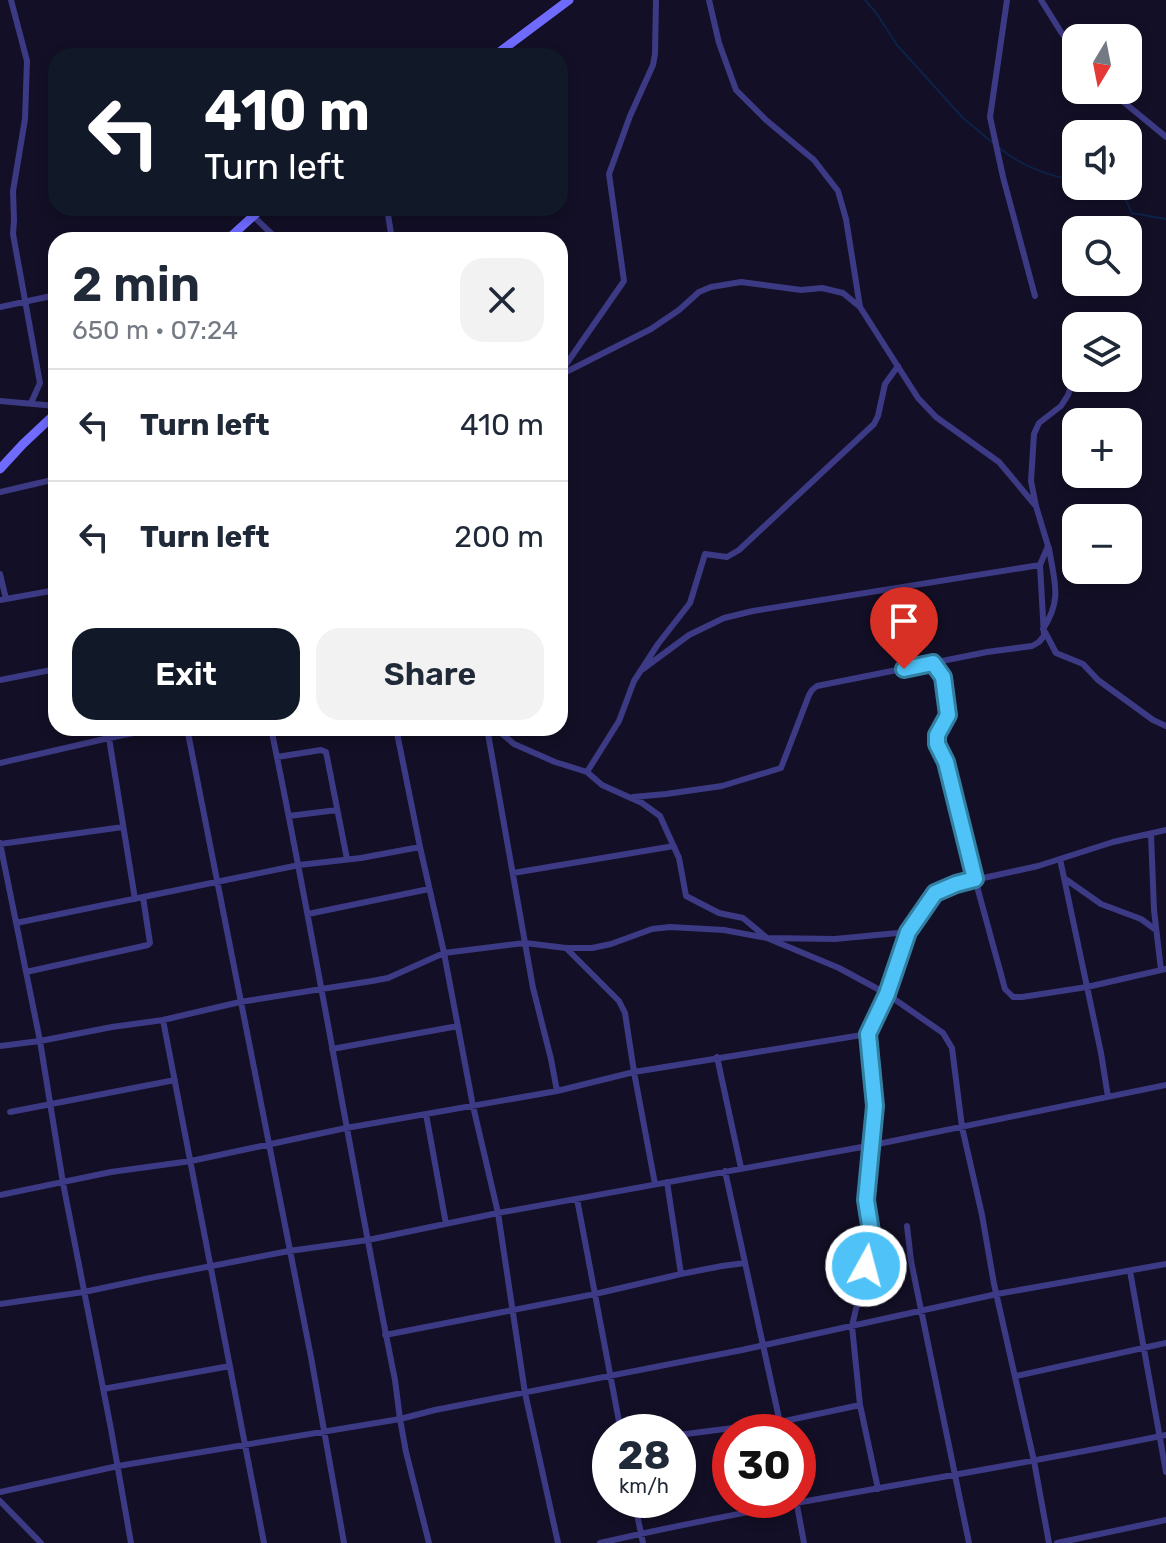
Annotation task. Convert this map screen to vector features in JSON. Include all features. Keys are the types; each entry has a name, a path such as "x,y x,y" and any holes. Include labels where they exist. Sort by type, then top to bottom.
{"street":[{"path":"11,0 27,61 25,119 13,191 13,234 40,383 31,403"},
{"path":"505,48 569,0"},
{"path":"568,362 624,281 609,174 653,65 656,0"},
{"path":"709,0 719,43 736,90 814,160 838,191 846,219 860,307"},
{"path":"1007,0 990,117 1035,296"},
{"path":"1041,0 1062,33"},
{"path":"1126,104 1166,137"},
{"path":"236,232 253,216 270,232"},
{"path":"568,370 651,329 699,292 711,287 741,282 801,290 822,288 843,293 860,307 918,398 936,417 999,462 1036,506"},
{"path":"0,307 48,297"},
{"path":"587,772 619,721 629,690 641,670 690,603 705,554 727,557 739,550 874,424 885,384 898,366"},
{"path":"1043,629 1052,616 1057,593 1031,481 1034,434 1039,423 1061,406 1069,392"},
{"path":"0,401 48,405"},
{"path":"0,469 48,421"},
{"path":"0,492 48,481"},
{"path":"629,797 722,786 776,770 784,764 809,695 817,686 1032,646 1039,642 1044,636 1040,565 1048,546"},
{"path":"641,670 689,635 724,618 1040,565"},
{"path":"0,574 3,600 48,592"},
{"path":"1043,629 1056,653 1083,664 1098,680 1166,726"},
{"path":"933,663 943,677 948,715 937,735 937,744 946,762 1005,989 1013,997 1087,987 1164,970 1156,930 1151,834"},
{"path":"0,680 48,671"},
{"path":"0,763 119,736"},
{"path":"189,736 344,1543"},
{"path":"273,736 406,1452 429,1543"},
{"path":"398,736 473,1106 498,1213 525,1393 558,1543"},
{"path":"488,736 525,943 557,1091"},
{"path":"504,736 514,744 555,762 587,772 602,785 660,816 679,858 686,896 719,913 743,918 767,938 839,968 887,994 943,1033 952,1048 962,1127 1049,1543"},
{"path":"26,972 150,943 123,827 109,738"},
{"path":"277,757 321,750 326,752 347,859"},
{"path":"289,816 337,810"},
{"path":"123,827 0,844 40,1041 63,1183 131,1543"},
{"path":"878,1489 860,1405 852,1326 873,1244 866,1200 875,1106 868,1034 887,994 908,932 935,893 956,884 1166,830"},
{"path":"513,873 674,846"},
{"path":"16,923 299,865 420,847"},
{"path":"1060,859 1108,1097"},
{"path":"1064,878 1101,904 1141,919 1156,930"},
{"path":"308,914 429,889"},
{"path":"0,1046 163,1020 240,1002 388,978 444,953 525,943 592,948 652,929 670,927 724,930 767,938 835,939 908,932"},
{"path":"566,948 619,1001 625,1013 655,1184"},
{"path":"163,1020 264,1543"},
{"path":"332,1049 458,1026"},
{"path":"0,1195 557,1091 634,1072 868,1034"},
{"path":"717,1057 741,1168"},
{"path":"10,1112 175,1080"},
{"path":"0,1304 84,1292 289,1251 368,1240 498,1213 873,1145 1166,1085"},
{"path":"426,1114 446,1224"},
{"path":"725,1171 778,1414"},
{"path":"667,1182 681,1274"},
{"path":"577,1199 618,1414"},
{"path":"907,1226 911,1261 969,1543"},
{"path":"385,1335 745,1263"},
{"path":"0,1492 118,1466 400,1419 997,1294 1166,1264"},
{"path":"1130,1271 1163,1436 1166,1472"},
{"path":"1016,1376 1166,1343"},
{"path":"103,1389 230,1366"},
{"path":"816,1414 860,1405"},
{"path":"816,1498 1163,1436"},
{"path":"0,1501 41,1543"},
{"path":"638,1518 643,1543"},
{"path":"600,1543 714,1518"},
{"path":"799,1518 804,1543"},
{"path":"1057,1543 1166,1520"}],"waterway":[{"path":"865,0 897,45 963,118 993,143"},
{"path":"1001,149 1036,170 1062,178"},
{"path":"1126,200 1132,213 1166,219"}],"route":[{"path":"866,1266 873,1244 866,1200 875,1106 868,1034 887,994 908,932 935,893 975,879 946,762 937,744 937,735 948,715 943,677 933,663 904,669"}]}
